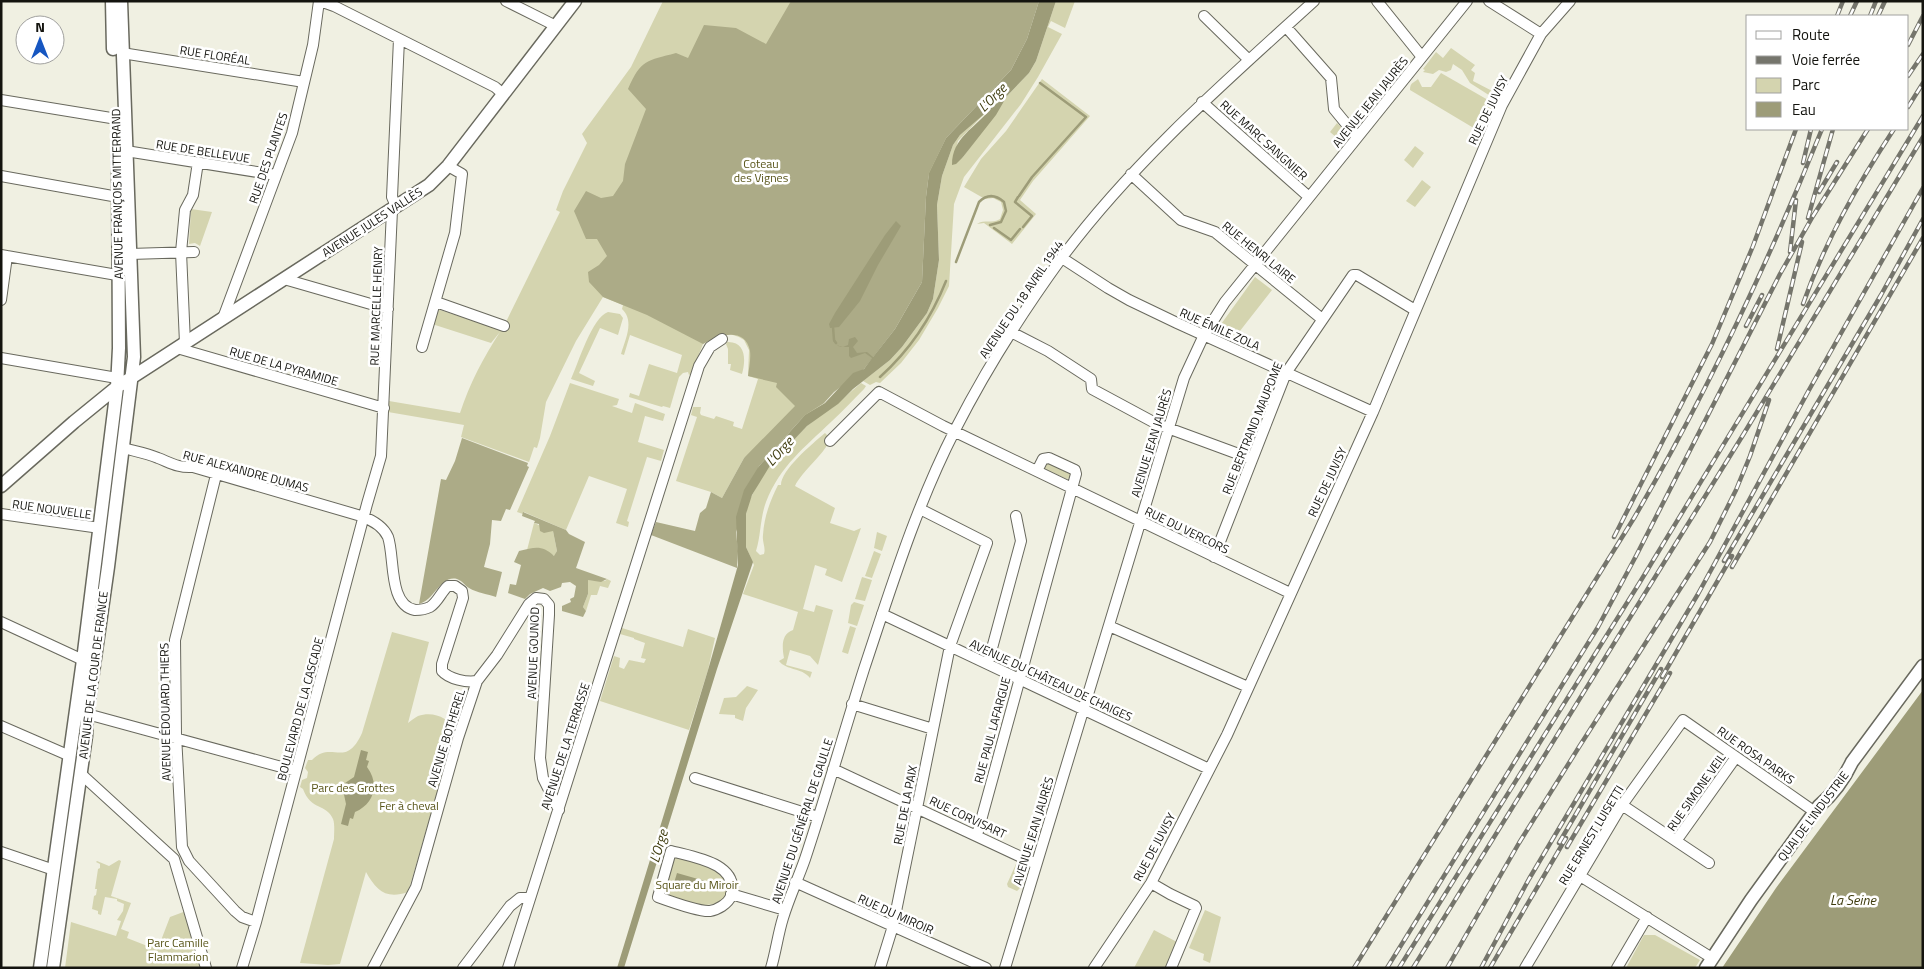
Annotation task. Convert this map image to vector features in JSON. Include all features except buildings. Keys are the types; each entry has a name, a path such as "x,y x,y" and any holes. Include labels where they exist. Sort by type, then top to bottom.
{"main road":[{"name":"AVENUE FRANÇOIS MITTERRAND","path":"112,1 117,119 119,348 124,383"},
{"name":"AVENUE FRANÇOIS MITTERRAND","path":"120,1 130,254 124,383"},
{"name":"AVENUE JULES VALLÈS","path":"1,486 74,422 124,383 422,191 448,166 575,1"},
{"path":"118,241 122,275 124,362 126,366 124,383"},
{"name":"AVENUE DE LA COUR DE FRANCE","path":"53,968 87,730 87,714 122,448 120,441 124,409 124,383"},
{"name":"AVENUE DE LA COUR DE FRANCE","path":"40,968 100,528 124,383"},
{"name":"QUAI DE L'INDUSTRIE","path":"1709,963 1750,900 1815,812 1830,796 1847,773 1852,762 1923,666"}],"street":[{"path":"320,1 334,6 495,87 504,94"},
{"name":"RUE DES PLANTES","path":"223,318 292,134 320,1"},
{"path":"506,1 556,26"},
{"name":"AVENUE DU 18 AVRIL 1944","path":"859,683 902,554 954,430 1011,332 1062,258 1131,174 1202,102 1314,1"},
{"path":"1377,1 1422,57"},
{"name":"AVENUE JEAN JAURÈS","path":"1005,968 1168,428 1184,378 1204,335 1225,302 1254,263 1467,1"},
{"path":"1489,1 1541,34"},
{"name":"RUE DE JUVISY","path":"1094,968 1151,883 1209,768 1248,687 1373,412 1498,114 1541,34 1570,1"},
{"path":"1204,16 1249,60"},
{"path":"1286,27 1331,78 1334,110 1357,137"},
{"name":"RUE MARCELLE HENRY","path":"381,456 392,210 394,204 392,197 399,39"},
{"name":"RUE FLORÉAL","path":"122,52 304,82"},
{"path":"1,100 117,119"},
{"name":"RUE MARC SANGNIER","path":"1202,102 1309,197"},
{"name":"RUE DE BELLEVUE","path":"126,150 276,175"},
{"path":"181,345 181,252 185,210 193,195 198,162"},
{"path":"422,347 455,233 462,174 448,166"},
{"name":"RUE HENRI LAIRE","path":"1131,174 1181,220 1215,232 1322,319"},
{"path":"1,176 118,197"},
{"path":"130,254 194,252"},
{"path":"1,300 4,255 117,275"},
{"name":"RUE ÉMILE ZOLA","path":"1062,258 1129,300 1373,412"},
{"name":"RUE BERTRAND MAUPOME","path":"1214,557 1286,373 1355,274 1415,310"},
{"path":"284,279 388,309"},
{"path":"436,302 504,326"},
{"path":"1011,332 1048,350 1091,379 1092,389 1157,424 1252,459"},
{"name":"AVENUE DE LA TERRASSE","path":"508,968 699,366 710,347 722,339"},
{"name":"RUE DE LA PYRAMIDE","path":"181,345 384,408"},
{"path":"1,358 124,383"},
{"name":"RUE DU VERCORS","path":"830,441 879,392 1290,594"},
{"name":"RUE ALEXANDRE DUMAS","path":"122,448 160,458 184,468 193,467 364,517"},
{"name":"BOULEVARD DE LA CASCADE","path":"242,968 381,456"},
{"path":"1037,471 1041,462 1047,458 1075,470 1076,474 1072,488"},
{"name":"AVENUE ÉDOUARD THIERS","path":"185,854 182,846 177,739 175,640 216,474"},
{"name":"RUE PAUL LAFARGUE","path":"977,835 1072,488"},
{"name":"RUE DE LA PAIX","path":"880,968 894,926 950,646 987,543 920,509"},
{"name":"RUE NOUVELLE","path":"1,514 100,528"},
{"path":"988,663 1021,542 1016,516"},
{"path":"364,517 376,522 388,537 398,594 406,606 417,610 424,609 432,605 448,586 454,586 462,591 463,598 442,667 444,674 448,676 472,682 477,681"},
{"name":"AVENUE GOUNOD","path":"477,681 497,656 529,604 536,598 544,598 549,605 549,615 540,758 543,778 559,810"},
{"name":"AVENUE DU CHÂTEAU DE CHAIGES","path":"882,614 1209,768"},
{"path":"1,622 83,660"},
{"path":"1109,626 1248,687"},
{"name":"AVENUE BOTHEREL","path":"373,968 416,887 458,738 477,681"},
{"name":"AVENUE DU GÉNÉRAL DE GAULLE","path":"771,968 785,910 804,862 859,683"},
{"path":"852,704 933,729"},
{"path":"87,714 296,771"},
{"name":"RUE ROSA PARKS","path":"1683,720 1815,812"},
{"name":"RUE ERNEST LUISETTI","path":"1525,968 1622,805 1683,720"},
{"path":"1,726 70,756"},
{"name":"RUE SIMONE VEIL","path":"1676,842 1736,757"},
{"name":"RUE CORVISART","path":"833,768 1036,864"},
{"path":"81,774 174,859 206,968"},
{"path":"695,778 818,817"},
{"name":"RUE SIMONE VEIL","path":"1622,805 1709,863"},
{"path":"671,851 715,863 728,875 731,894 726,903 707,911 658,898 671,851"},
{"path":"1,852 54,870"},
{"path":"174,859 185,854 242,917 256,922"},
{"path":"1580,876 1648,917 1709,963"},
{"name":"RUE DU MIROIR","path":"795,882 986,968"},
{"path":"1151,883 1196,908 1171,968"},
{"path":"731,894 785,910"},
{"path":"463,968 510,906 520,898 530,898"},
{"path":"1617,968 1648,917"}],"green space":[{"name":"Coteau des Vignes","path":"663,1 1039,1 946,138 824,403 744,458 722,498 711,492 676,481 697,417 691,415 693,407 701,407 701,415 714,419 716,416 734,422 733,426 742,429 758,379 748,376 749,350 744,340 730,334 722,334 703,344 691,374 689,375 688,372 683,373 679,377 670,408 629,397 630,393 639,396 649,364 677,373 682,355 630,335 624,355 621,354 627,337 628,319 622,309 623,305 603,297 576,341 546,402 540,438 537,448 534,447 529,462 461,437 464,425 388,412 389,401 460,413 477,371 500,332 491,343 432,324 437,309 501,330 504,326 560,212 556,210 563,191 587,143 582,134 631,67"},
{"name":"Coteau des Vignes","path":"791,1 1039,1 1027,39 1011,70 946,138 929,173 922,282 895,329 864,369 834,392 824,403 805,415 759,466 736,532 737,568 651,535 656,522 695,531 700,513 706,508 711,492 722,498 744,458 795,406 776,387 777,383 748,376 750,351 743,338 737,335 723,336 703,344 647,315 603,297 589,282 588,272 599,265 607,256 597,239 586,239 574,211 586,191 601,198 613,196 623,181 625,164 646,109 628,89 641,67 651,60 676,53 688,58 704,25 736,28 766,44"},
{"path":"1056,1 1075,1 1065,28 1051,21 1048,27 1062,34 1021,104 964,177 954,204 949,286 919,340 901,363 880,383 876,382 870,385 863,381 890,360 902,347 927,313 933,299 939,260 937,205 942,176 953,145 960,135 991,107 958,141 952,164 963,157 1007,96 1029,73 1036,61"},
{"path":"1451,48 1475,65 1471,70 1475,73 1473,81 1498,94 1495,99 1470,83 1462,70 1453,64 1451,70 1446,72 1439,70 1433,74 1423,72 1425,70 1423,69 1436,52 1443,58"},
{"path":"1441,73 1495,104 1483,129 1477,130 1410,90 1411,84 1418,79 1422,87 1431,87"},
{"path":"1042,79 1090,116 1033,181 1020,200 1036,214 1012,244 984,223 977,224 1000,219 1003,210 1001,202 993,198 985,199 964,187 981,159 1006,131"},
{"path":"1337,123 1347,133 1347,139 1343,143 1330,132"},
{"path":"1415,146 1424,153 1413,168 1404,160"},
{"path":"1422,180 1431,187 1415,207 1406,201"},
{"path":"191,209 212,212 200,246 195,243 189,244"},
{"path":"1255,277 1272,290 1236,336 1219,327"},
{"path":"608,312 620,314 623,318 618,335 600,328 579,373 595,381 593,386 571,379 591,331 596,322"},
{"path":"727,342 738,345 743,352 742,374 730,370 731,364 728,364"},
{"path":"570,383 619,399 617,405 612,406 632,413 635,403 665,414 663,421 645,416 638,442 664,450 661,461 647,457 627,521 629,522 628,527 616,523 627,489 589,476 566,530 524,512 523,514 517,512 550,436"},
{"path":"861,383 866,386 864,389 794,458 778,478 764,508 756,551 760,555 764,554 765,522 770,503 778,485 781,485 782,479 791,465 825,433 830,438 825,449 795,486 835,508 830,523 854,531 861,528 842,582 825,575 827,569 815,565 803,609 814,612 816,605 833,610 818,665 810,656 790,650 786,665 812,672 810,678 802,672 786,666 779,661 784,658 784,638 793,630 798,612 743,594 754,565 746,547 746,514 748,503 771,463 807,426"},
{"path":"462,438 528,463 527,466 529,467 510,510 506,509 501,521 492,520 490,544 484,567 502,572 496,597 475,591 457,579 451,579 442,584 425,602 419,604 441,479 446,480 455,461"},
{"path":"1048,463 1070,474 1070,478 1067,479 1045,469 1045,464"},
{"path":"523,512 566,530 569,534 585,542 576,568 607,579 601,582 588,580 588,594 583,607 586,611 583,617 562,611 562,606 571,602 570,599 574,597 576,586 570,582 562,583 561,587 550,591 543,588 530,594 525,599 508,593 510,584 516,585 521,565 514,562 519,551 538,548 546,550 554,556 557,551 553,531 544,533 540,531 539,524 522,516"},
{"path":"534,523 553,531 557,551 555,556 527,550"},
{"path":"877,532 887,536 882,551 874,548"},
{"path":"874,551 881,554 872,578 865,576"},
{"path":"862,577 872,580 865,601 855,599"},
{"path":"607,579 611,581 608,588 600,586 597,595 591,595 586,611 583,607 588,594 588,580 605,581"},
{"path":"854,602 864,605 857,626 848,623 851,605"},
{"path":"850,626 856,628 848,654 842,652"},
{"path":"622,628 683,647 688,629 715,638 708,670 689,730 600,701 614,656 620,658 619,667 624,669 629,660 644,663 646,659 641,658 645,643 620,634"},
{"name":"Parc des Grottes","path":"392,632 429,642 408,723 418,716 435,715 449,722 455,732 408,892 394,895 383,892 374,884 366,872 340,964 300,963 334,839 334,821 330,814 310,801 300,787 302,780 307,778 308,772 305,768 308,760 312,760 319,754 344,752 350,750 356,744 362,733"},
{"path":"747,686 758,690 746,708 743,721 735,718 735,715 719,714 724,698 736,697"},
{"name":"Square du Miroir","path":"675,856 716,867 727,880 728,894 719,903 706,905 705,908 667,898 662,893 671,860"},
{"name":"Parc Camille Flammarion","path":"119,860 121,861 111,896 131,903 121,929 129,932 127,938 150,947 153,941 160,943 170,917 186,911 203,968 65,968 71,922 116,936 121,921 117,920 123,911 124,904 117,901 117,899 105,897 101,915 98,914 98,911 92,909 97,889 95,889 98,869 100,868 100,864 96,862 109,866"},
{"path":"1019,862 1025,865 1026,868 1020,881 1020,888 1017,891 1008,887 1007,884 1016,864"},
{"path":"1205,910 1221,917 1210,963 1203,960 1204,954 1189,948"},
{"path":"1154,930 1177,942 1166,968 1134,968"},
{"path":"1644,935 1655,935 1700,960 1695,968 1626,968"}],"water":[{"name":"L'Orge","path":"1039,1 1056,1 1036,61 1029,73 1007,96 996,115 963,157 956,164 952,165 953,155 960,140 990,109 960,135 953,145 942,176 937,205 939,260 933,299 927,313 890,360 853,389 838,404 807,426 771,464 752,495 746,514 746,547 753,562 717,669 624,968 617,968 738,565 736,517 744,490 759,466 805,415 825,403 853,373 864,369 872,358 865,353 851,358 849,356 849,347 843,347 848,345 849,339 855,337 858,341 853,347 857,353 867,352 873,357 895,329 922,282 929,173 946,138 1011,70 1027,39"},
{"path":"896,221 901,226 860,301 839,327 830,328 829,324 835,313"},
{"name":"La Seine","path":"1923,690 1923,968 1722,968 1776,888"},
{"path":"361,750 368,752 366,760 369,761 367,767 373,780 373,793 367,804 355,812 353,819 350,818 348,826 341,824 346,804 343,790 345,783 354,777"},
{"path":"677,873 705,881 702,891 674,883"}],"waterway":[{"path":"1019,196 1032,177 1086,117 1040,83"},
{"path":"956,262 979,202 985,197 991,196 1004,202 1006,211 1001,222 990,225"},
{"path":"1018,197 1015,202 1032,216 1023,227"},
{"path":"994,228 1011,240 1020,229"},
{"path":"880,377 901,356 919,333 934,308 946,281"},
{"path":"833,327 836,343"}],"railway":[{"path":"1837,15 1843,1"},
{"path":"1850,15 1857,1"},
{"path":"1870,15 1876,1"},
{"path":"1878,15 1885,1"},
{"path":"1909,43 1923,16"},
{"path":"1909,75 1923,54"},
{"path":"1909,105 1923,83"},
{"path":"1399,968 1640,582 1923,116"},
{"path":"1614,537 1712,344 1753,246 1796,130"},
{"path":"1803,163 1811,130"},
{"path":"1354,968 1634,518 1661,471 1735,327 1780,229 1822,130"},
{"path":"1808,218 1833,130"},
{"path":"1387,968 1598,627 1780,274 1813,216 1867,130"},
{"path":"1803,304 1832,235 1893,130"},
{"path":"1413,968 1743,435 1923,137"},
{"path":"1819,192 1837,162"},
{"path":"1481,968 1529,879 1698,594 1809,390 1923,188"},
{"path":"1790,252 1796,200"},
{"path":"1724,561 1881,295 1923,219"},
{"path":"1732,567 1923,238"},
{"path":"1777,349 1802,242"},
{"path":"1746,326 1762,295"},
{"path":"1447,968 1519,843 1710,542 1736,490 1769,400"},
{"path":"1662,677 1732,556"},
{"path":"1559,843 1661,669"},
{"path":"1567,847 1670,673"},
{"path":"1490,968 1566,838"}],"park label":[{"name":"Fer à cheval","path":"409,805"}]}
